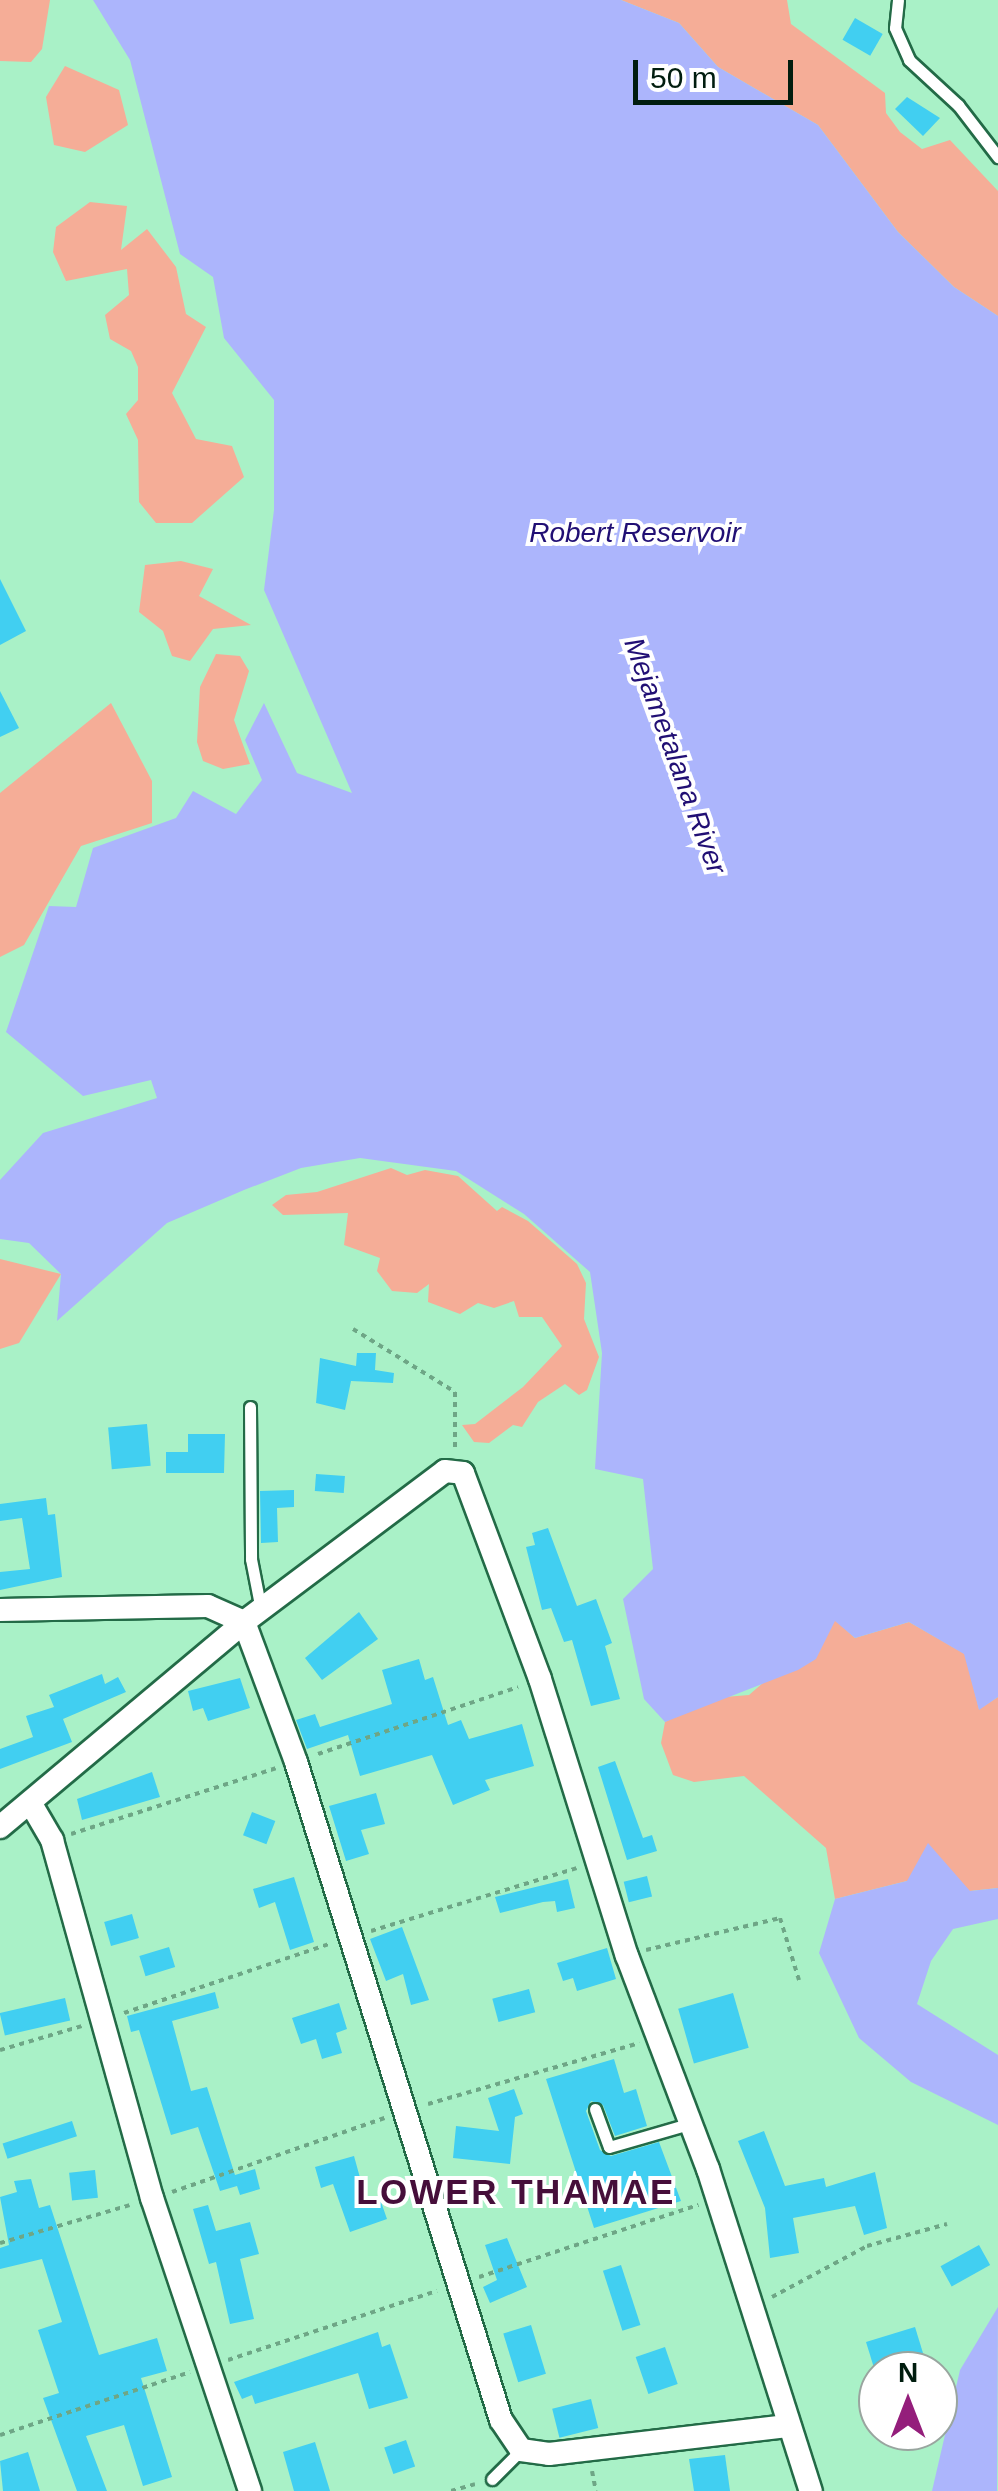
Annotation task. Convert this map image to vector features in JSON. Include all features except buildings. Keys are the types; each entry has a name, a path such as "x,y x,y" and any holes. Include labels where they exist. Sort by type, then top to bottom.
{"street":[{"path":"0,1826 253,1616 454,1469 469,1481 514,1603 627,1956 718,2198 749,2306 811,2491"},
{"path":"0,1610 208,1606 253,1616"},
{"path":"253,1616 404,2111 463,2282 501,2420 521,2450 549,2454 789,2426"},
{"path":"31,1804 52,1840 107,2018 152,2198 250,2491"}],"lane":[{"path":"898,0 895,28 909,60 958,104 998,157"},
{"path":"250,1407 253,1616"},
{"path":"595,2109 609,2147 692,2123"},
{"path":"492,2479 521,2450"}],"path":[{"path":"353,1329 454,1392 454,1469"},
{"path":"0,2050 596,1862"},
{"path":"627,1956 780,1918 799,1980"},
{"path":"0,2244 152,2198 404,2111 660,2036"},
{"path":"0,2435 718,2198"},
{"path":"749,2306 800,2287 878,2241 947,2224"},
{"path":"451,2491 492,2479"}],"shaded area":[{"path":"0,0 50,0 42,49 31,62 0,61"},
{"path":"621,0 787,0 791,24 885,93 886,113 900,132 922,149 950,140 998,191 998,316 954,287 898,232 818,125 718,67 679,23"},
{"path":"65,66 119,90 128,125 85,152 54,145 46,97"},
{"path":"90,202 127,206 121,250 147,229 176,267 186,314 206,327 172,393 196,439 232,446 244,477 192,523 156,523 139,502 138,440 126,414 138,400 138,367 131,351 110,339 105,315 129,295 127,269 66,281 53,252 56,227"},
{"path":"181,561 213,569 199,596 251,625 213,629 190,661 172,656 163,631 139,612 145,565"},
{"path":"216,654 240,656 249,671 234,720 250,764 223,769 203,761 197,742 200,687"},
{"path":"111,703 152,781 152,823 81,846 24,945 0,957 0,793"},
{"path":"391,1168 407,1175 425,1170 458,1176 497,1211 502,1207 528,1221 577,1264 586,1283 584,1319 599,1357 587,1390 579,1395 565,1384 538,1402 522,1427 513,1425 489,1443 474,1442 462,1425 475,1424 523,1387 562,1346 542,1317 519,1317 514,1301 494,1308 478,1303 460,1314 428,1302 429,1284 417,1293 392,1291 377,1271 380,1258 344,1245 348,1213 283,1215 272,1205 286,1195 317,1192"},
{"path":"0,1259 61,1274 19,1343 0,1349"},
{"path":"835,1620 855,1638 909,1622 965,1654 979,1709 998,1697 998,1888 970,1891 907,1881 835,1899 826,1848 744,1776 694,1782 673,1775 661,1743 665,1722 713,1698 749,1695"}],"water":[{"name":"Robert Reservoir","path":"93,0 621,0 679,23 718,67 818,125 898,232 954,287 998,316 998,1697 979,1710 964,1654 909,1622 855,1638 835,1621 816,1659 798,1670 665,1722 644,1699 623,1599 653,1569 643,1479 595,1469 602,1353 590,1272 524,1214 456,1171 360,1158 301,1168 167,1223 57,1321 61,1274 29,1243 0,1239 0,1180 43,1133 157,1098 151,1080 83,1096 6,1032 49,906 76,907 93,848 176,818 193,791 236,814 262,780 245,740 264,703 297,773 352,793 264,590 274,510 274,400 224,338 213,277 180,254 130,60"},
{"path":"928,1843 970,1891 998,1888 998,1919 953,1929 931,1961 917,2004 998,2055 998,2125 911,2082 859,2038 819,1953 835,1899 907,1881"},
{"path":"998,2307 997,2491 932,2491 941,2451 958,2451 960,2370"}],"district":[{"name":"LOWER THAMAE","path":"516,2192"}],"water label":[{"name":"Mejametalana River","path":"675,756"}]}
